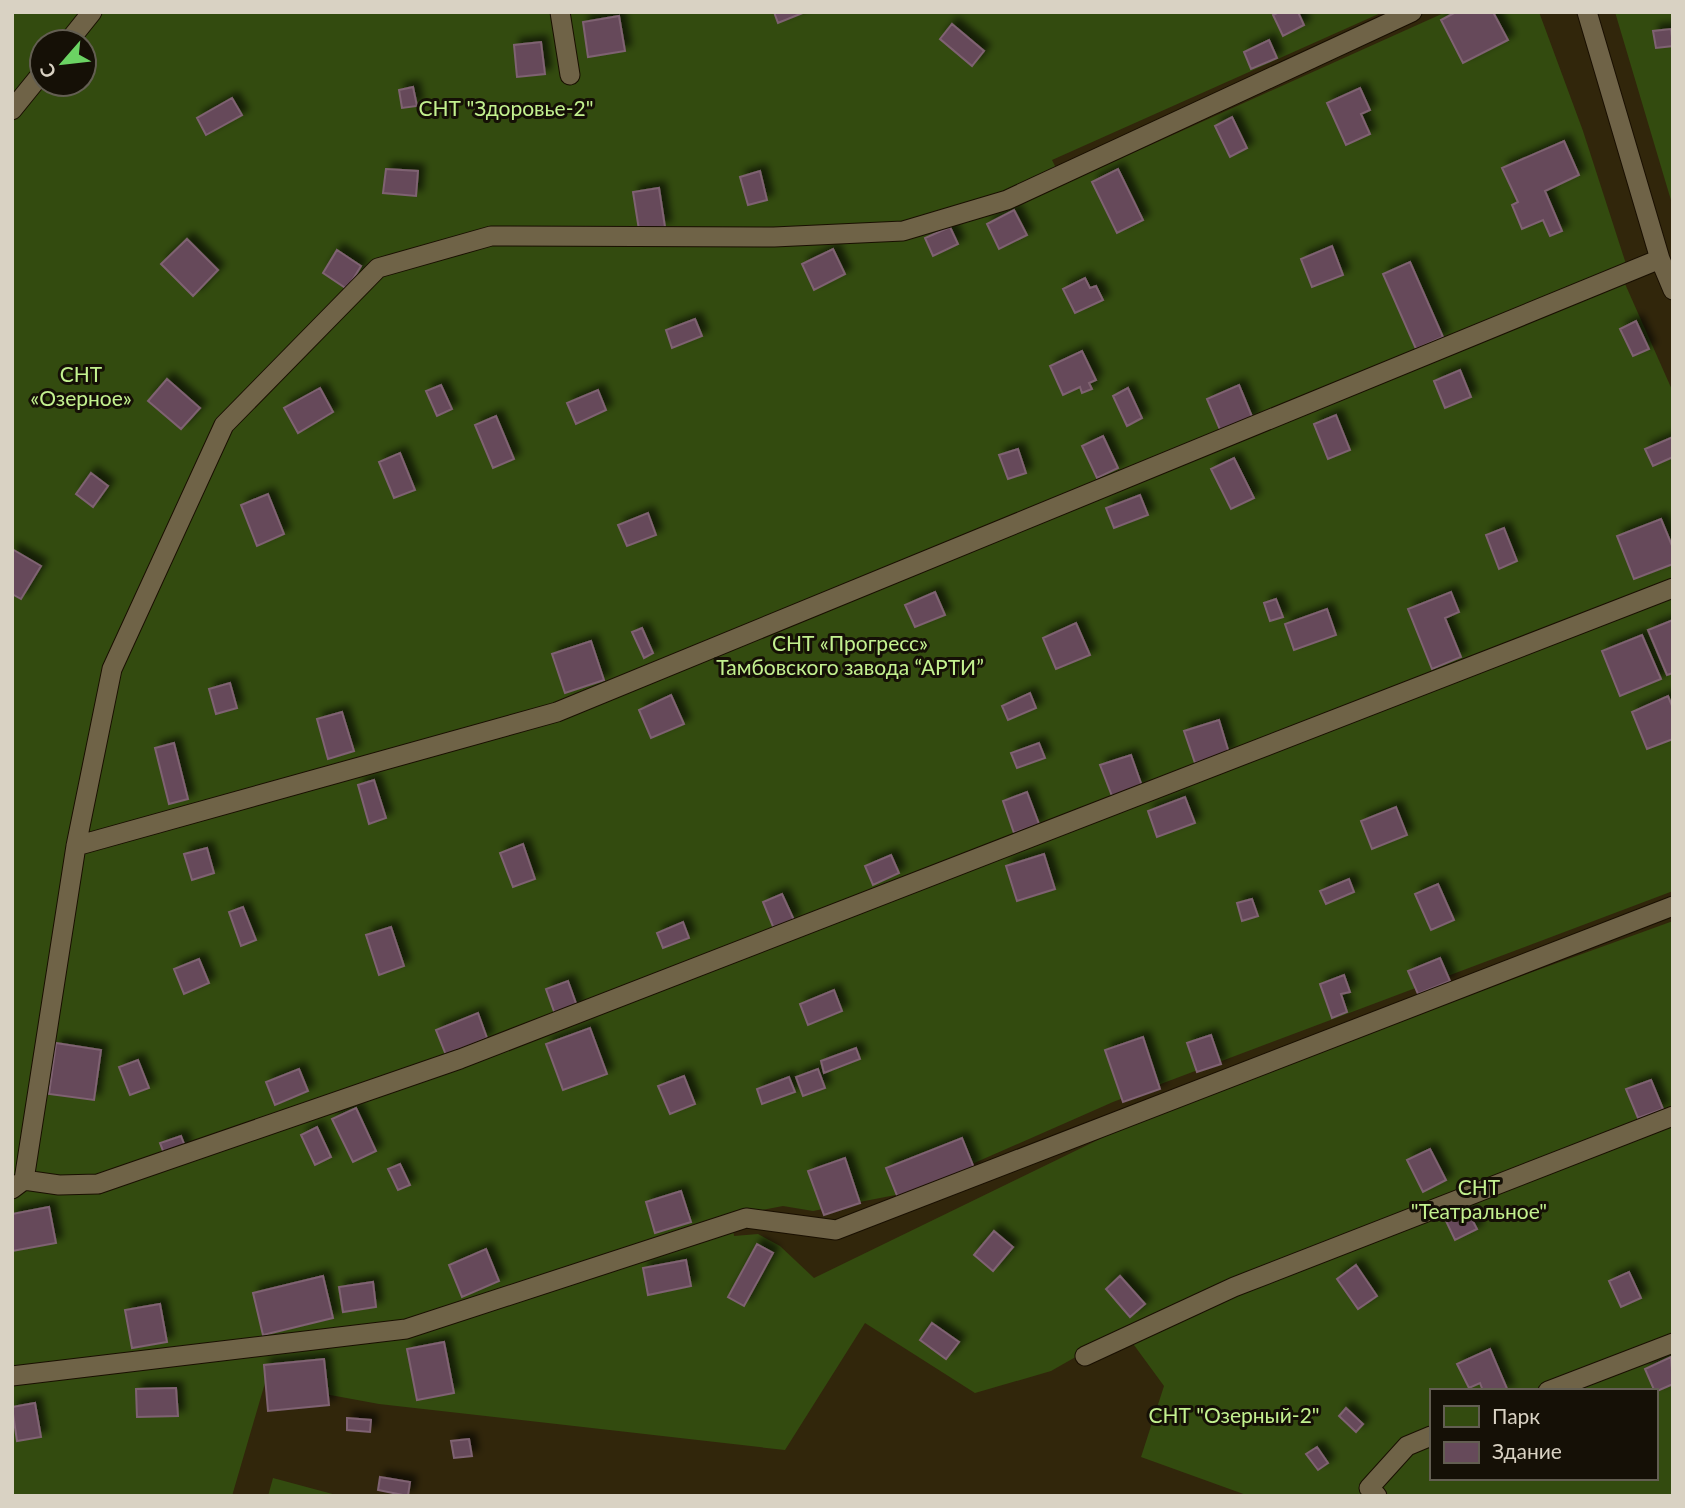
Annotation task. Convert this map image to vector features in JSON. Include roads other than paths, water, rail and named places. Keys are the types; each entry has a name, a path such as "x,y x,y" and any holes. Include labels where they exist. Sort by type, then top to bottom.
{"lane":[{"path":"79,28 92,12"},
{"path":"559,12 570,75"},
{"path":"1412,12 1007,200 903,231 774,237 491,236 378,268 224,425 112,669 76,846 18,1184 98,1184 460,1059 1673,589"},
{"path":"1587,12 1660,259 1673,290"},
{"path":"12,110 28,90"},
{"path":"76,846 557,712 1660,259"},
{"path":"12,1376 406,1329 746,1218 836,1230 1673,906"},
{"path":"1085,1356 1234,1287 1673,1116"},
{"path":"1553,1389 1673,1342"},
{"path":"1377,1496 1370,1488 1407,1446 1430,1436"}],"park label":[{"name":"СНТ \"Здоровье-2\"","path":"506,107"},
{"name":"СНТ «Озерное»","path":"81,385"},
{"name":"СНТ «Прогресс» Тамбовского завода “АРТИ”","path":"850,654"},
{"name":"СНТ \"Театральное\"","path":"1479,1198"},
{"name":"СНТ \"Озерный-2\"","path":"1234,1414"}]}
